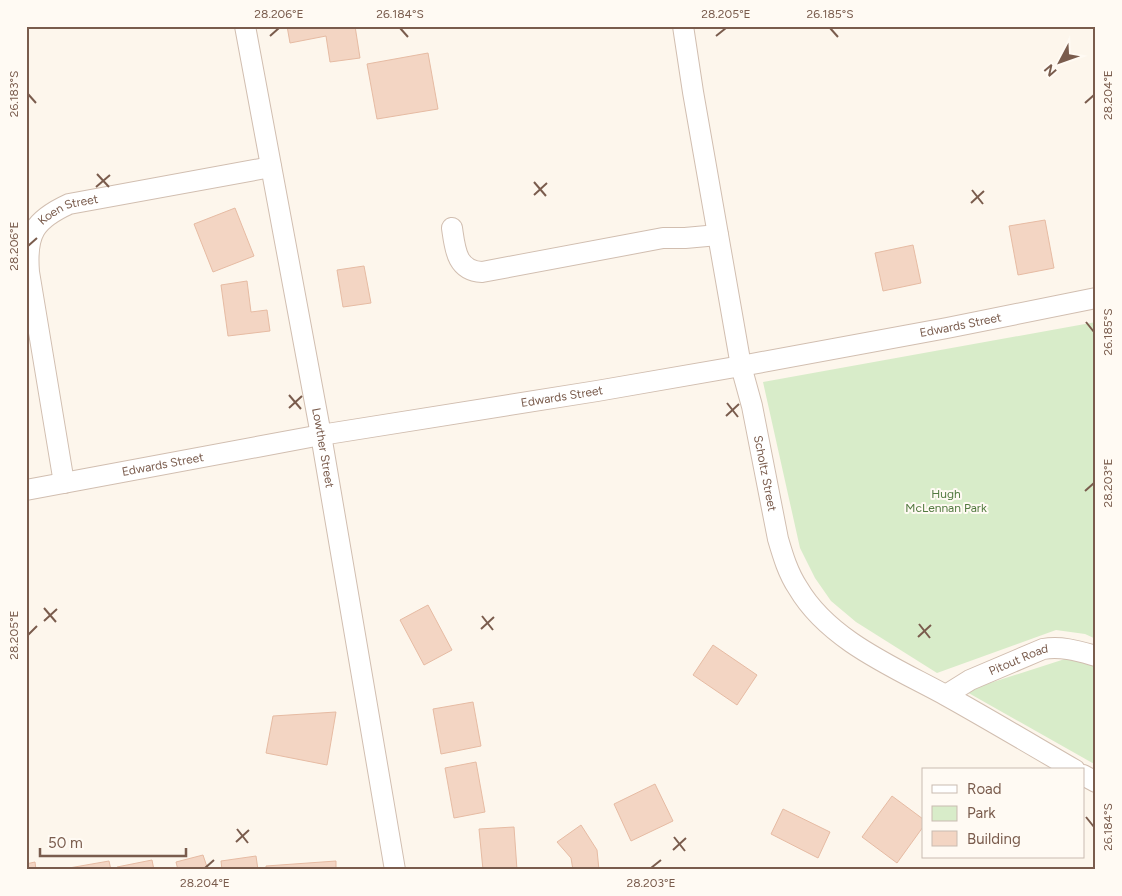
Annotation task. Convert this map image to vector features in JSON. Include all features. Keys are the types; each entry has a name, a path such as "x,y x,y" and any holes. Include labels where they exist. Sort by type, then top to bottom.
{"street":[{"name":"Lowther Street","path":"245,26 321,436 395,870"},
{"name":"Scholtz Street","path":"683,26 741,366 752,406 778,539 789,572 805,600 827,622 864,651 946,695 1072,768"},
{"name":"Koen Street","path":"64,483 29,272 28,252 34,230 49,214 69,204 271,167"},
{"path":"452,228 456,253 471,272 482,272 662,238 718,235"},
{"name":"Edwards Street","path":"26,490 321,436 741,366 1096,298"},
{"name":"Pitout Road","path":"946,695 970,680 1044,649 1065,648 1096,656"},
{"path":"1084,776 1096,782"}],"green space":[{"name":"Hugh McLennan Park","path":"1096,322 1096,639 1085,634 1056,630 937,673 856,622 831,601 815,578 800,548 763,382"},
{"path":"1068,658 1096,666 1096,765 965,691"}],"building":[{"path":"287,26 355,26 360,58 330,62 326,36 290,43"},
{"path":"428,53 438,109 377,119 367,64"},
{"path":"235,208 254,256 213,272 194,224"},
{"path":"1045,220 1054,268 1018,275 1009,226"},
{"path":"913,245 921,283 883,291 875,253"},
{"path":"364,266 371,303 343,307 337,270"},
{"path":"247,281 251,312 267,310 270,331 228,336 221,285"},
{"path":"428,605 452,650 424,665 400,620"},
{"path":"713,645 757,675 737,705 693,675"},
{"path":"473,702 481,746 441,754 433,709"},
{"path":"336,712 327,765 266,753 273,716"},
{"path":"476,762 485,812 454,818 445,768"},
{"path":"655,784 673,821 631,841 614,804"},
{"path":"892,796 922,818 922,828 897,863 862,837"},
{"path":"783,809 830,832 818,858 771,834"},
{"path":"581,825 597,850 599,870 573,870 571,858 557,842"},
{"path":"514,827 517,870 483,870 479,829"},
{"path":"203,855 208,870 178,870 176,862"},
{"path":"256,856 258,870 222,870 221,861"},
{"path":"152,860 154,870 118,870 117,867"},
{"path":"109,861 111,870 69,870 69,868"},
{"path":"336,861 336,870 266,870 266,866"},
{"path":"35,862 36,870 26,870 26,864"}]}
